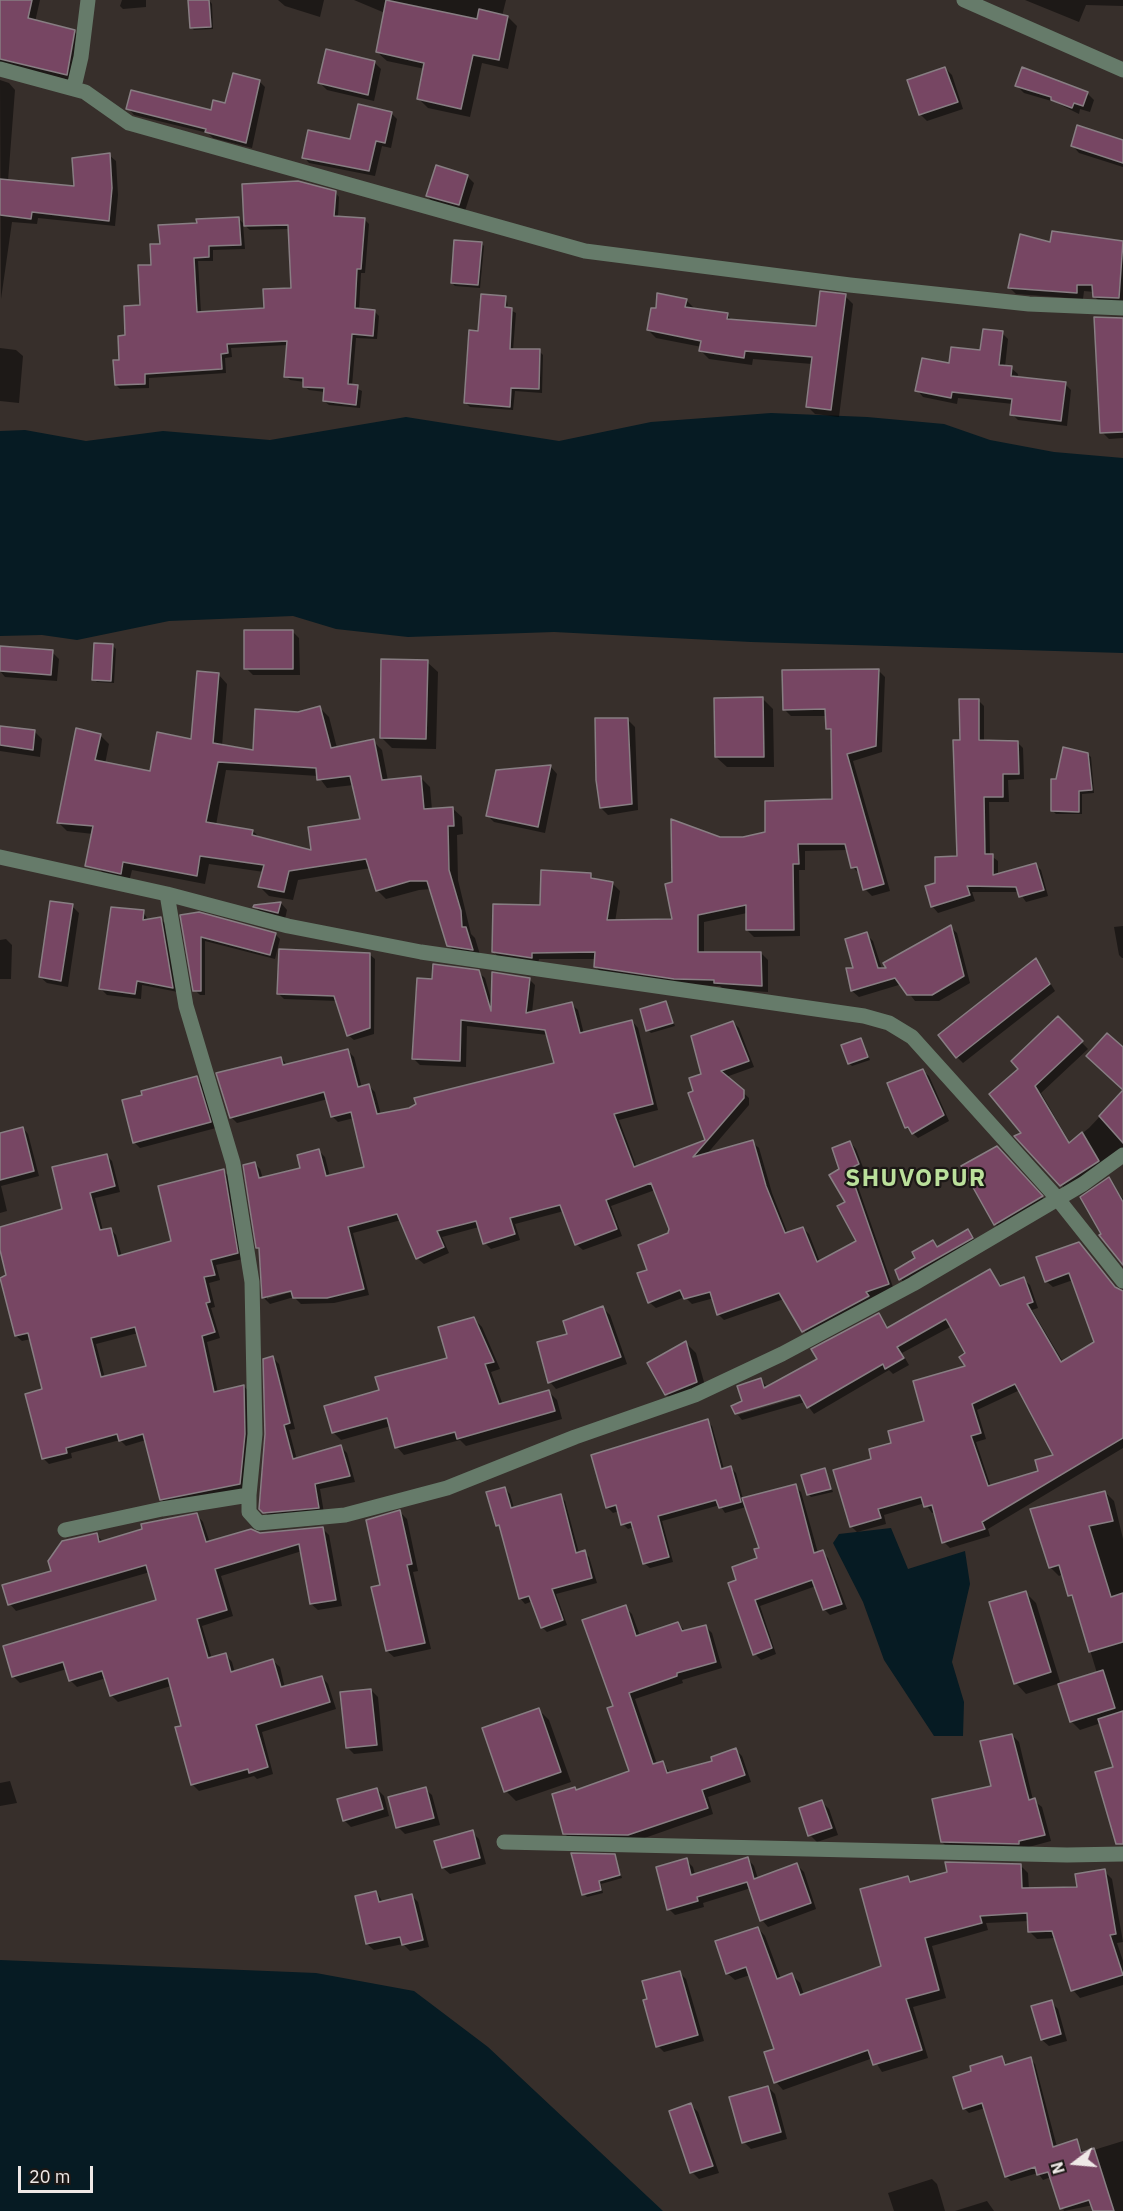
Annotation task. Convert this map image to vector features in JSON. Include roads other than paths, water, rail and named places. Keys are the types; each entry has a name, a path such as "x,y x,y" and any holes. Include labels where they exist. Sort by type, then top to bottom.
{"street":[{"path":"74,87 81,57 88,0"},
{"path":"964,0 1123,70"},
{"path":"0,69 74,87 99,100 129,123 585,250 850,285 1029,303 1123,308"},
{"path":"0,857 167,894 288,926 421,952 864,1016 889,1023 912,1037 1056,1198 1123,1281"},
{"path":"167,894 186,1006 233,1163 252,1282 255,1434 249,1512 259,1523 345,1515 447,1488 575,1437 696,1395 782,1354 913,1284 1083,1184 1123,1155"},
{"path":"65,1530 162,1509 249,1495"},
{"path":"504,1842 1044,1855 1123,1854"}],"water":[{"path":"771,413 867,417 944,424 990,440 1054,452 1123,458 1123,653 751,642 554,632 408,637 336,629 293,616 169,621 77,640 42,635 0,636 0,431 25,430 86,441 163,431 270,440 406,417 559,441 651,422"},
{"path":"891,1528 908,1569 965,1551 970,1584 952,1662 964,1702 963,1736 934,1736 884,1660 863,1602 833,1543 839,1534"},
{"path":"0,1960 316,1973 414,1991 488,2047 663,2211 0,2211"}],"district":[{"name":"SHUVOPUR","path":"916,1179"}]}
